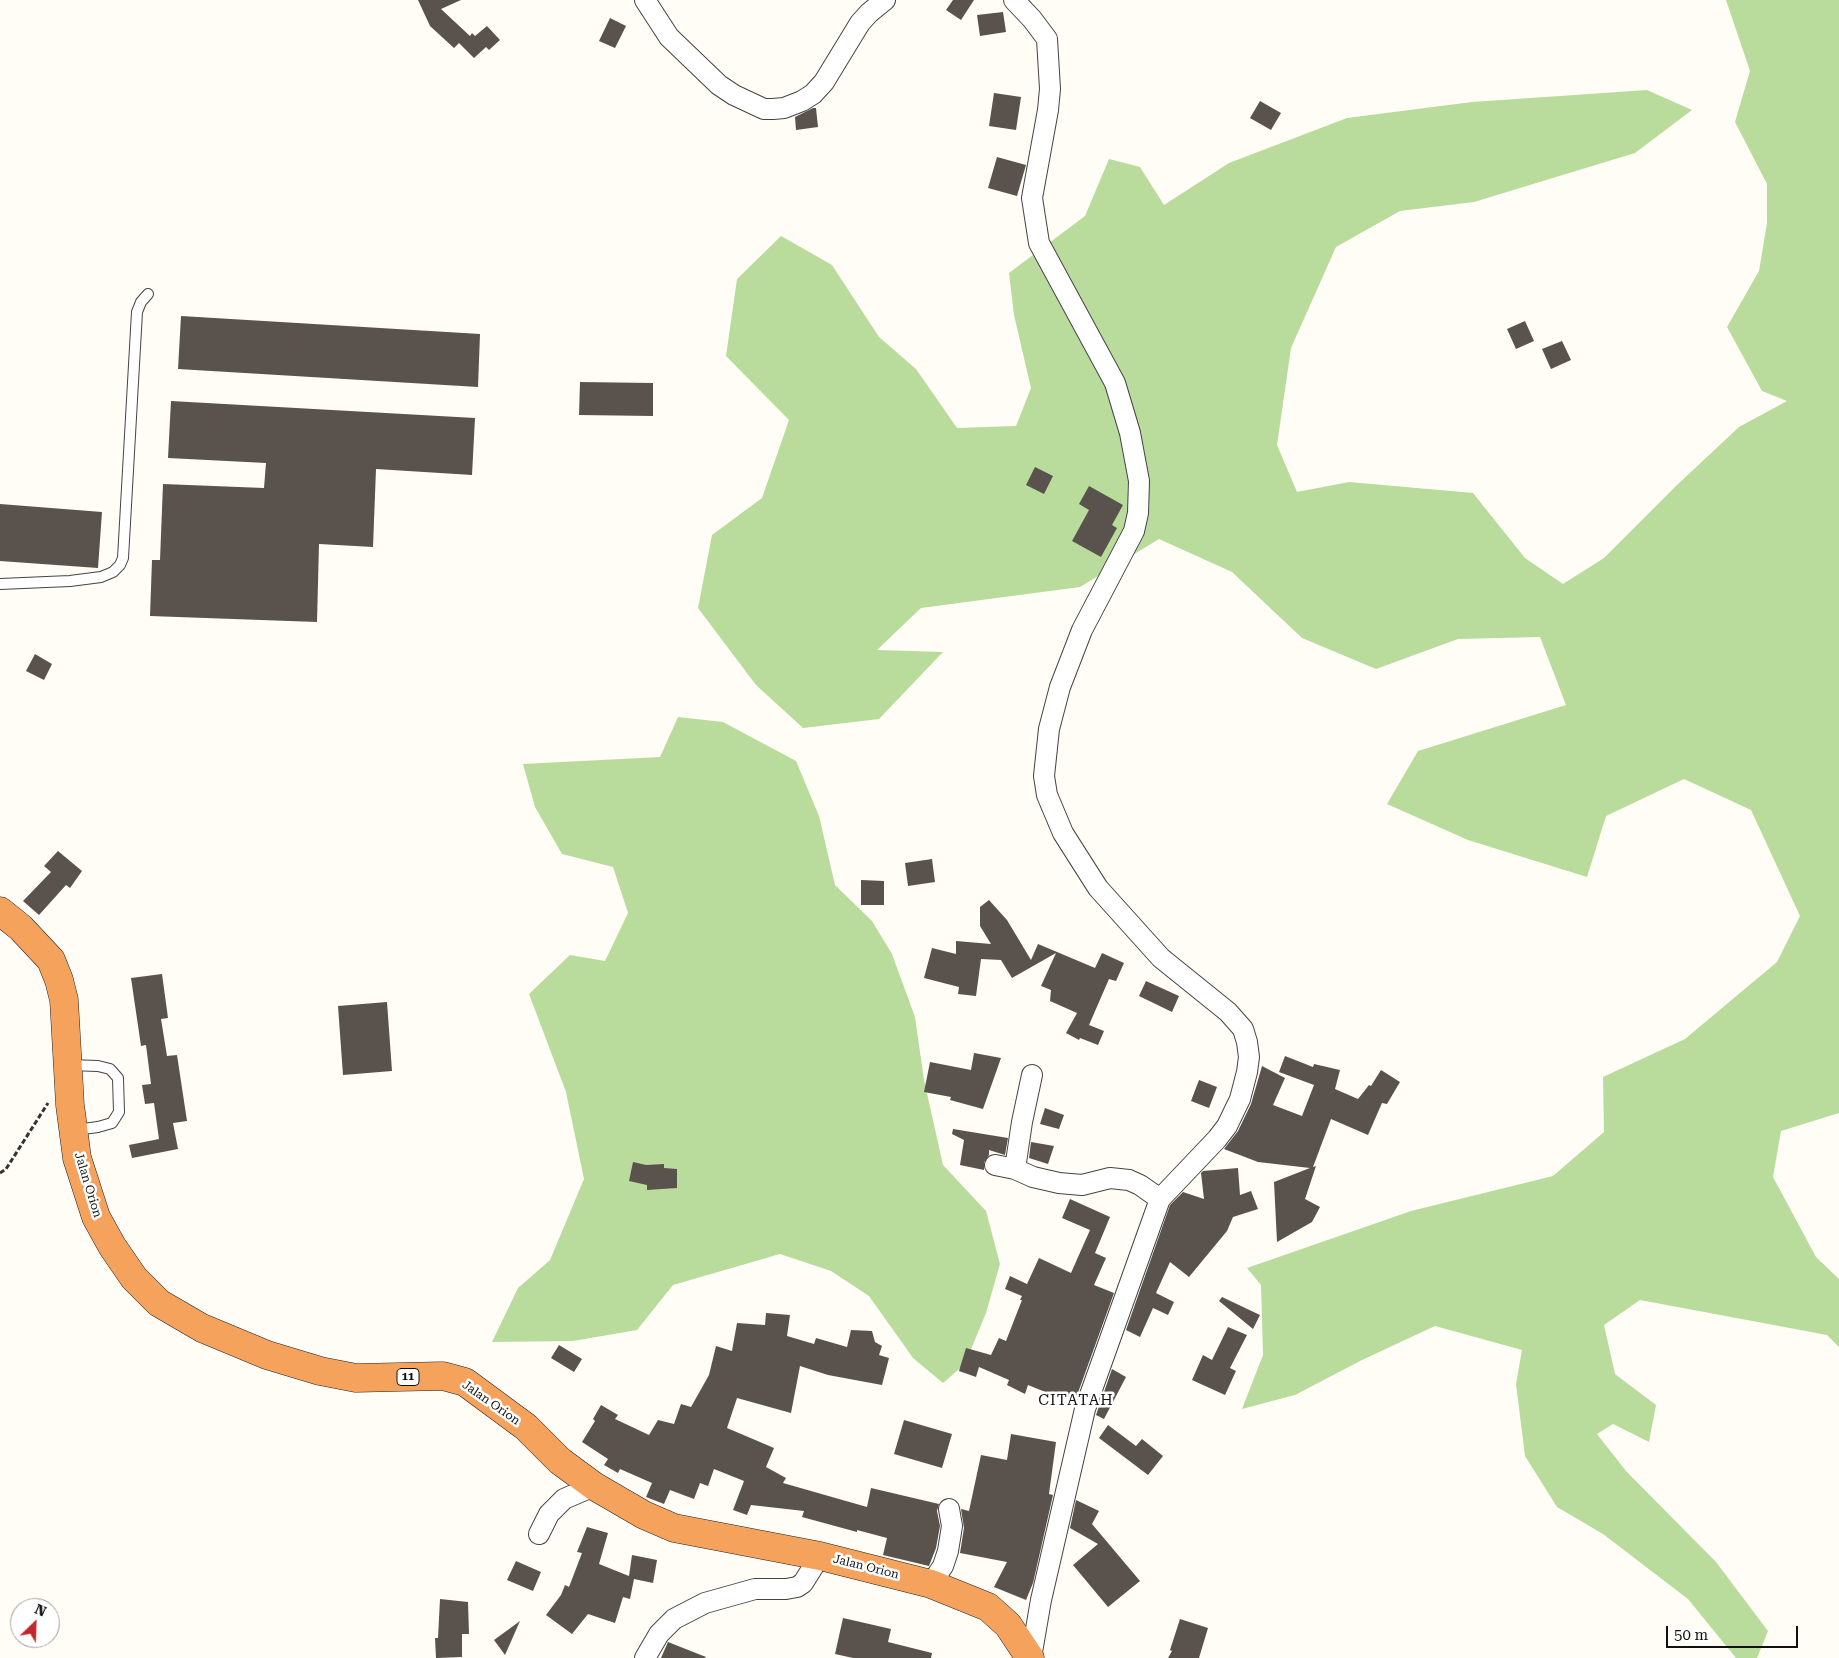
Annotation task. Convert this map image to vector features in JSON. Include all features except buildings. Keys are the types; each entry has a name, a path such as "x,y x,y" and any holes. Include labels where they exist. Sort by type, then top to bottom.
{"highway":[{"name":"Jalan Orion","path":"0,911 21,928 51,960 60,980 64,1000 68,1068 77,1158 96,1217 112,1246 134,1278 159,1303 202,1328 267,1355 320,1371 356,1378 443,1376 465,1382 526,1427 560,1461 594,1486 644,1515 674,1528 820,1556 931,1584 988,1607 1008,1625 1030,1658"}],"street":[{"path":"645,0 669,38 719,85 734,95 764,109 773,109 784,108 813,94 824,82 860,23 869,13 886,0"},
{"path":"1014,0 1047,39 1050,89 1032,198 1039,242 1115,383 1130,433 1139,481 1138,513 1134,531 1082,630 1060,687 1049,729 1044,776 1047,795 1062,833 1098,888 1161,958 1228,1012 1243,1029 1249,1057 1240,1098 1227,1126 1160,1199 1085,1409 1041,1600 1030,1658"},
{"path":"1015,1169 1032,1075"},
{"path":"995,1165 1015,1169 1033,1177 1059,1183 1082,1185 1110,1178 1129,1180 1160,1199"},
{"path":"539,1534 548,1514 564,1498 594,1486"},
{"path":"931,1584 943,1566 948,1551 952,1526 948,1509"},
{"path":"645,1658 659,1634 674,1620 705,1603 755,1589 797,1587 803,1583 820,1556"}],"lane":[{"path":"0,584 78,580 107,575 120,565 123,558 137,312 141,302 148,294"},
{"path":"68,1068 98,1066 110,1069 118,1078 119,1112 112,1123 74,1130"}],"path":[{"path":"0,1173 6,1169 68,1068"}],"green space":[{"path":"1726,0 1839,0 1839,1113 1781,1131 1773,1177 1816,1257 1839,1279 1839,1347 1827,1335 1640,1300 1604,1325 1615,1374 1656,1405 1649,1442 1613,1424 1597,1434 1626,1471 1716,1562 1768,1631 1757,1658 1736,1658 1688,1599 1603,1534 1557,1507 1525,1456 1516,1384 1522,1350 1435,1326 1362,1360 1295,1395 1242,1409 1263,1355 1261,1285 1247,1268 1411,1211 1553,1176 1604,1132 1603,1077 1685,1039 1777,962 1800,916 1751,810 1684,779 1606,816 1587,877 1468,840 1387,804 1418,751 1566,705 1540,637 1458,639 1376,669 1302,638 1232,572 1159,539 1080,587 921,608 877,650 943,652 879,719 803,728 756,685 698,608 712,535 762,498 789,420 726,356 737,279 781,236 832,265 879,337 916,369 957,428 1016,426 1031,388 1014,315 1009,273 1085,216 1109,159 1140,167 1164,205 1229,163 1347,118 1472,102 1647,90 1692,110 1635,153 1474,202 1400,211 1336,247 1291,348 1277,445 1297,492 1349,482 1473,493 1525,558 1563,584 1604,558 1677,485 1739,427 1787,401 1762,391 1727,327 1759,271 1767,223 1767,184 1735,122 1750,71"},
{"path":"678,717 723,722 796,761 819,816 835,885 872,921 892,954 915,1017 924,1080 943,1165 986,1211 1000,1264 986,1313 965,1364 943,1383 913,1358 869,1296 831,1271 780,1254 673,1285 637,1330 573,1341 492,1342 518,1288 550,1260 584,1179 566,1092 529,994 570,955 605,961 628,913 613,867 562,854 535,807 523,764 660,757"}],"district":[{"name":"CITATAH","path":"1076,1401"}]}
